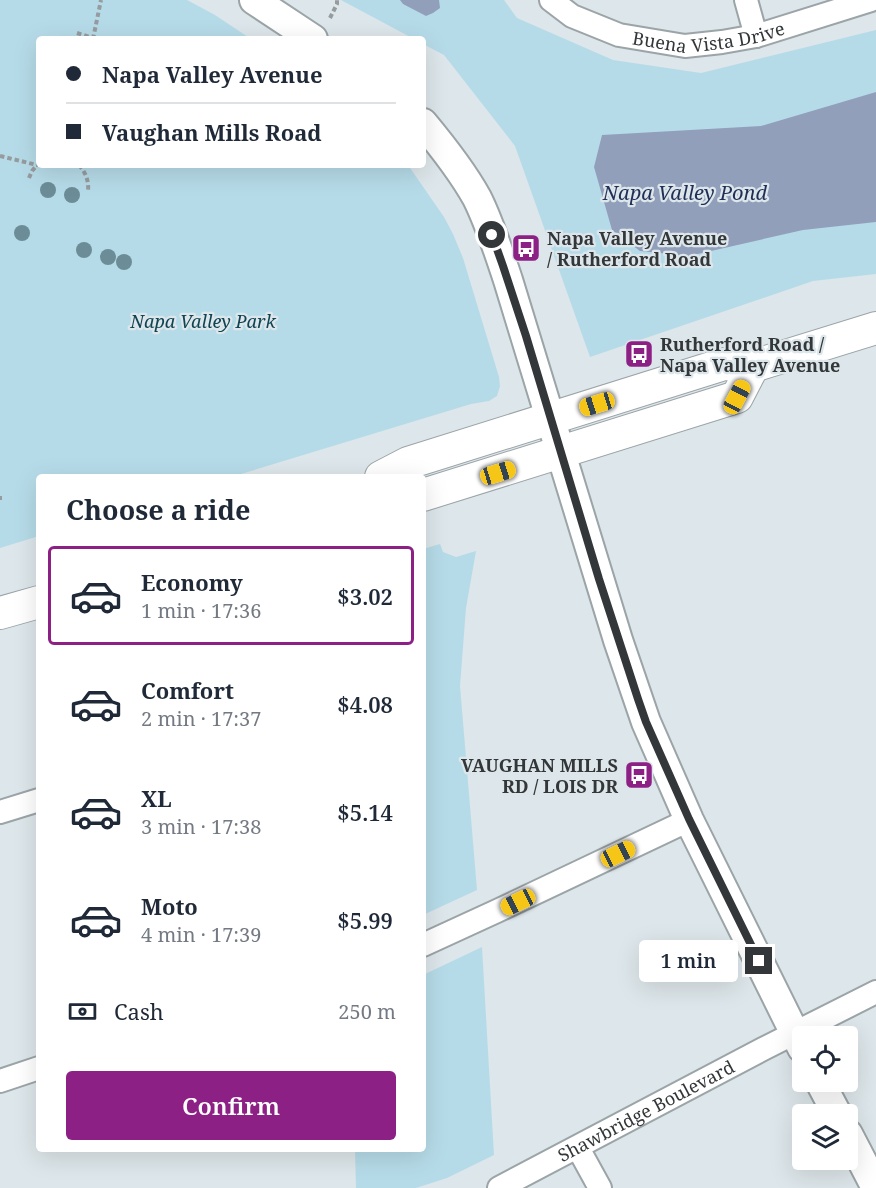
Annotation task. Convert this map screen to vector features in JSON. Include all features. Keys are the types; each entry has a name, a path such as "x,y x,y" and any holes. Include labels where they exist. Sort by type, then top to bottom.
{"main road":[{"path":"387,474 408,463 724,364 753,366 876,328"},
{"path":"426,494 737,397 753,366"},
{"path":"0,613 36,603"}],"street":[{"path":"254,0 321,28"},
{"name":"Buena Vista Drive","path":"551,0 572,16 619,35 685,46 756,36 871,0"},
{"path":"746,0 756,36"},
{"path":"426,127 454,162 478,200 499,252 615,630 646,722 689,819 792,1026"},
{"path":"0,812 36,801"},
{"path":"426,944 689,819"},
{"name":"Shawbridge Boulevard","path":"821,1026 876,992"},
{"name":"Shawbridge Boulevard","path":"499,1188 792,1043"},
{"path":"0,1081 36,1069"},
{"path":"578,1148 600,1188"},
{"path":"858,1153 876,1188"}],"path":[{"path":"93,36 101,0"},
{"path":"321,28 337,4 337,0"},
{"path":"77,33 87,36"},
{"path":"0,156 36,164"},
{"path":"29,178 36,166"},
{"path":"81,168 89,184 88,192"}],"green space":[{"name":"Napa Valley Park","path":"0,0 187,0 246,36 36,36 36,168 410,168 444,217 463,258 499,377 500,386 497,396 489,401 471,404 241,474 36,474 36,537 0,548"},
{"path":"341,0 504,0 517,18 613,60 701,73 876,30 876,274 813,281 590,357 515,146 444,55 426,46 426,36 408,36"},
{"path":"440,544 443,552 456,557 476,551 466,608 460,686 477,890 426,914 426,548"},
{"path":"482,947 494,1155 447,1178 416,1188 356,1188 355,1152 426,1152 426,974"}],"water":[{"path":"400,0 439,0 440,8 426,16 403,4"},
{"name":"Napa Valley Pond","path":"876,92 876,222 803,230 689,256 640,251 612,230 594,167 602,135 761,126"}],"place":[{"name":"Napa Valley Avenue / Rutherford Road","path":"526,248"},
{"name":"Rutherford Road / Napa Valley Avenue","path":"639,354"},
{"name":"VAUGHAN MILLS RD / LOIS DR","path":"639,775"}],"route":[{"path":"492,235 526,336 618,640 646,722 689,819 759,961"}]}
